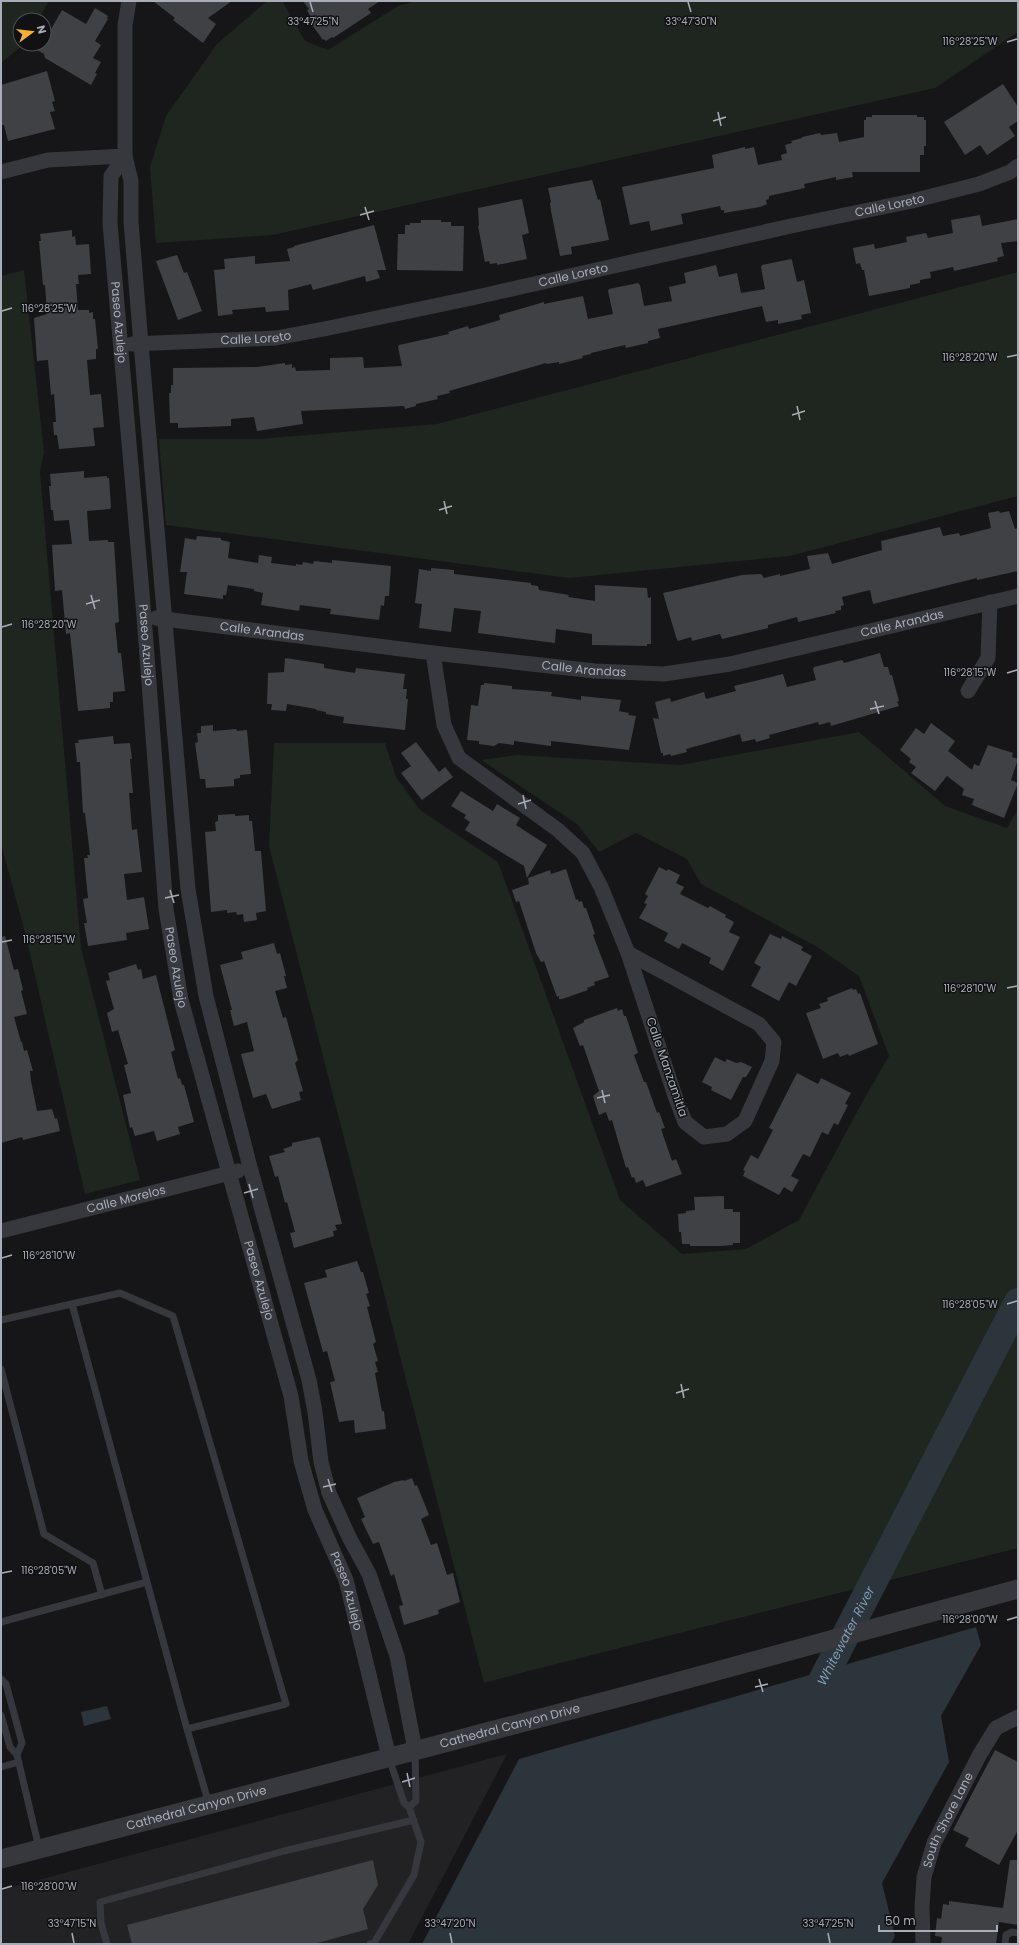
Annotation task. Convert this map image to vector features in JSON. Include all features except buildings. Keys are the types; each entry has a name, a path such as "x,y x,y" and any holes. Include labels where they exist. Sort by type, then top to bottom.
{"street":[{"name":"Paseo Azulejo","path":"130,1 125,25 125,156 131,181 131,222 141,344 188,889 195,938 206,996 250,1167 309,1380 315,1412 321,1462 329,1493 349,1537 369,1574 397,1656 414,1750"},
{"name":"Paseo Azulejo","path":"125,156 111,176 110,224 144,616 166,909 181,1000 290,1396 301,1461 315,1510 346,1580 389,1757"},
{"path":"1,172 48,160 125,156"},
{"name":"Calle Loreto","path":"121,344 276,338 480,296 791,226 912,201 979,184 1010,172 1018,166"},
{"name":"Calle Arandas","path":"144,616 433,653 595,671 664,674 730,664 1018,596"},
{"path":"968,691 988,658 990,602"},
{"name":"Calle Manzamitla","path":"433,653 444,725 459,758 558,830 583,853 601,887 628,953 685,1122 704,1137 727,1134 745,1121 772,1061 774,1042 759,1024 628,953"},
{"name":"Calle Morelos","path":"1,1231 250,1167"},
{"name":"Cathedral Canyon Drive","path":"1,1859 636,1693 1018,1590"},
{"name":"South Shore Lane","path":"923,1944 922,1907 924,1877 934,1843 980,1754 996,1728 1018,1717"}],"lane":[{"path":"1,1320 120,1293 173,1316 286,1704 187,1729"},
{"path":"72,1304 187,1729 209,1804"},
{"path":"1,1369 44,1534 93,1563 102,1595"},
{"path":"1,1622 147,1582"},
{"path":"1,1679 6,1684 22,1743 18,1759"},
{"path":"1,1715 10,1747 18,1759 39,1848"},
{"path":"409,1807 416,1801 414,1750"},
{"path":"370,1944 374,1943 414,1875 421,1842 409,1807 404,1803 389,1757"},
{"path":"1,1767 18,1759"},
{"path":"107,1944 101,1923 100,1902 284,1851 414,1820"},
{"path":"1005,1944 1006,1935 1012,1932 1018,1933"}],"shaded area":[{"path":"1,1 49,1 43,12 12,12 12,52 14,52 1,63"},
{"path":"267,1 282,1 305,41 328,50 398,6 416,1 1018,1 1018,32 935,88 273,235 156,243 150,167 166,116 217,44"},
{"path":"24,270 44,452 40,472 81,948 140,1180 85,1194 26,936 1,844 1,276"},
{"path":"1018,272 1018,496 790,556 569,578 166,525 159,439 259,439 437,424"},
{"path":"859,732 945,806 1007,828 1018,809 1018,1548 484,1683 269,846 274,743 385,743 396,777 420,810 498,862 620,1200 682,1254 746,1249 799,1220 864,1099 889,1056 859,976 819,948 701,884 687,859 636,833 599,852 577,824 481,760 517,755 680,765"},
{"path":"976,1627 981,1645 941,1716 949,1762 882,1883 895,1936 891,1944 422,1944 519,1759"},
{"path":"107,1706 111,1719 84,1726 81,1712"},
{"path":"507,1754 408,1944 1,1944 1,1890"}],"waterway":[{"name":"Whitewater River","path":"810,1704 1018,1302"}]}
